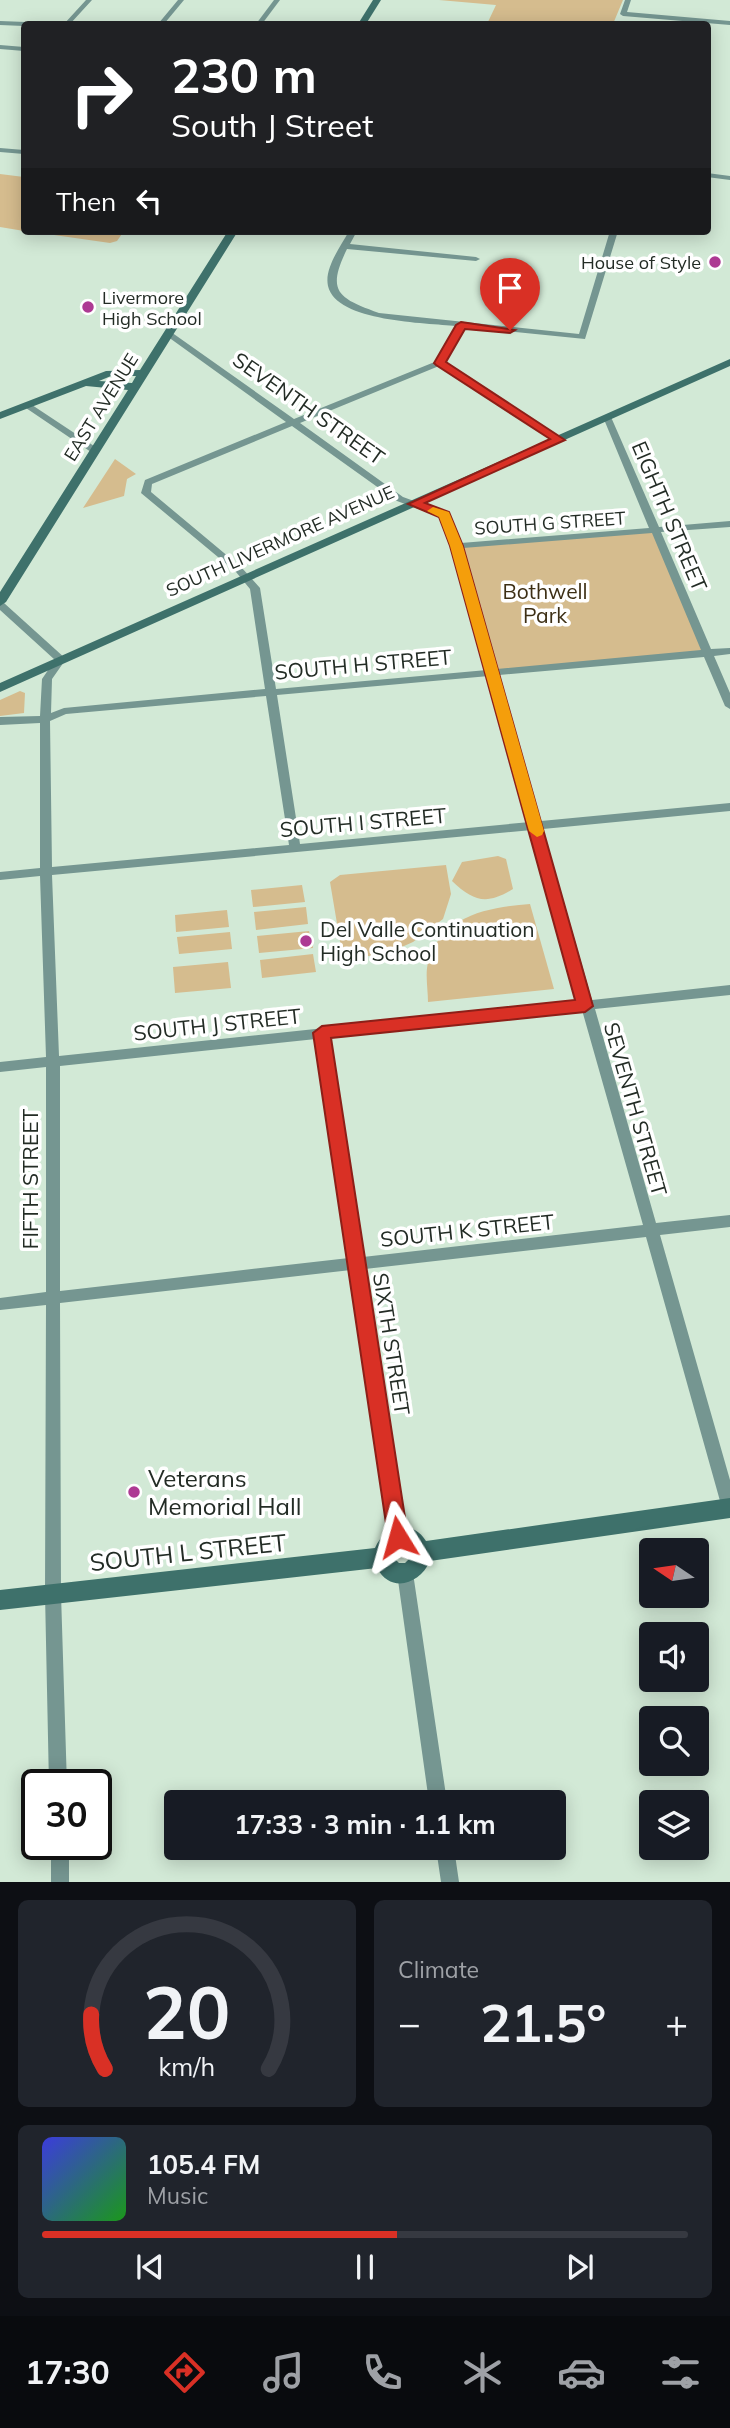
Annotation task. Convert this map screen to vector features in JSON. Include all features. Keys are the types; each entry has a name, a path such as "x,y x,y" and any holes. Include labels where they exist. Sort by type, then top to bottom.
{"main road":[{"path":"364,21 377,0"},
{"name":"EAST AVENUE","path":"0,603 230,235"},
{"name":"SOUTH LIVERMORE AVENUE","path":"0,688 730,362"},
{"path":"0,416 110,373 143,373"},
{"path":"83,384 134,387"},
{"path":"420,1552 730,1508"},
{"path":"398,1537 415,1542 420,1552 419,1563 405,1573 390,1569 383,1556 388,1542 398,1537"},
{"name":"SOUTH L STREET","path":"0,1600 383,1556"}],"street":[{"path":"70,21 89,0"},
{"path":"164,21 181,0"},
{"path":"261,21 277,0"},
{"path":"628,0 623,13 709,21"},
{"path":"711,21 730,23"},
{"path":"0,23 21,24"},
{"path":"711,30 730,31"},
{"path":"0,47 21,49"},
{"path":"0,150 21,152"},
{"path":"711,176 730,178"},
{"path":"351,235 331,271 331,285 336,295 347,303 379,314 582,337 613,235"},
{"path":"345,246 476,259"},
{"path":"295,848 255,588 246,576 146,493 148,482 292,421 440,363 461,325"},
{"name":"SEVENTH STREET","path":"168,334 400,499 444,515 457,546 490,672 730,1508"},
{"path":"440,363 559,440"},
{"path":"29,405 94,450"},
{"name":"EIGHTH STREET","path":"607,417 730,706"},
{"name":"SOUTH G STREET","path":"457,546 730,524"},
{"path":"0,603 61,659"},
{"name":"SOUTH H STREET","path":"0,721 46,719 64,711 272,691 730,651"},
{"name":"FIFTH STREET","path":"58,1769 53,1594 53,1061 46,872 46,683 61,659"},
{"name":"SOUTH I STREET","path":"0,876 730,807"},
{"name":"SOUTH J STREET","path":"0,1067 730,990"},
{"name":"SIXTH STREET","path":"322,1033 398,1537"},
{"name":"SOUTH K STREET","path":"0,1304 730,1221"},
{"path":"405,1573 436,1790"},
{"path":"60,1860 61,1882"},
{"path":"447,1860 450,1882"}],"green space":[{"path":"439,0 623,0 614,21 488,21 496,5"},
{"path":"0,174 21,177 21,230 0,227"},
{"path":"54,235 121,235 117,241 110,243"},
{"path":"115,459 136,474 127,479 124,496 83,508"},
{"name":"Bothwell Park","path":"655,530 708,653 490,672 457,546"},
{"path":"20,691 25,693 24,713 0,716 0,700"},
{"path":"498,856 506,859 513,889 504,894 481,899 467,893 452,881 462,862"},
{"path":"446,865 451,894 443,919 413,942 386,954 343,959 330,882 340,875"},
{"path":"302,885 305,902 253,907 251,890"},
{"path":"530,904 554,989 428,1002 428,963 443,934 454,924 482,912"},
{"path":"306,907 308,924 256,930 254,912"},
{"path":"227,910 229,927 176,932 175,915"},
{"path":"309,931 313,948 259,953 257,936"},
{"path":"230,932 232,949 179,954 177,937"},
{"path":"313,954 316,972 262,978 260,960"},
{"path":"228,962 231,988 175,993 173,967"}],"slow traffic":[{"path":"433,511 444,515 457,546 487,663 537,831"}],"place":[{"name":"House of Style","path":"715,262"},
{"name":"Livermore High School","path":"88,307"},
{"name":"Del Valle Continuation High School","path":"306,941"},
{"name":"Veterans Memorial Hall","path":"134,1492"}],"route":[{"path":"398,1537 322,1033 585,1006 487,663 457,546 444,515 414,504 559,440 440,363 461,325 510,330"}]}
